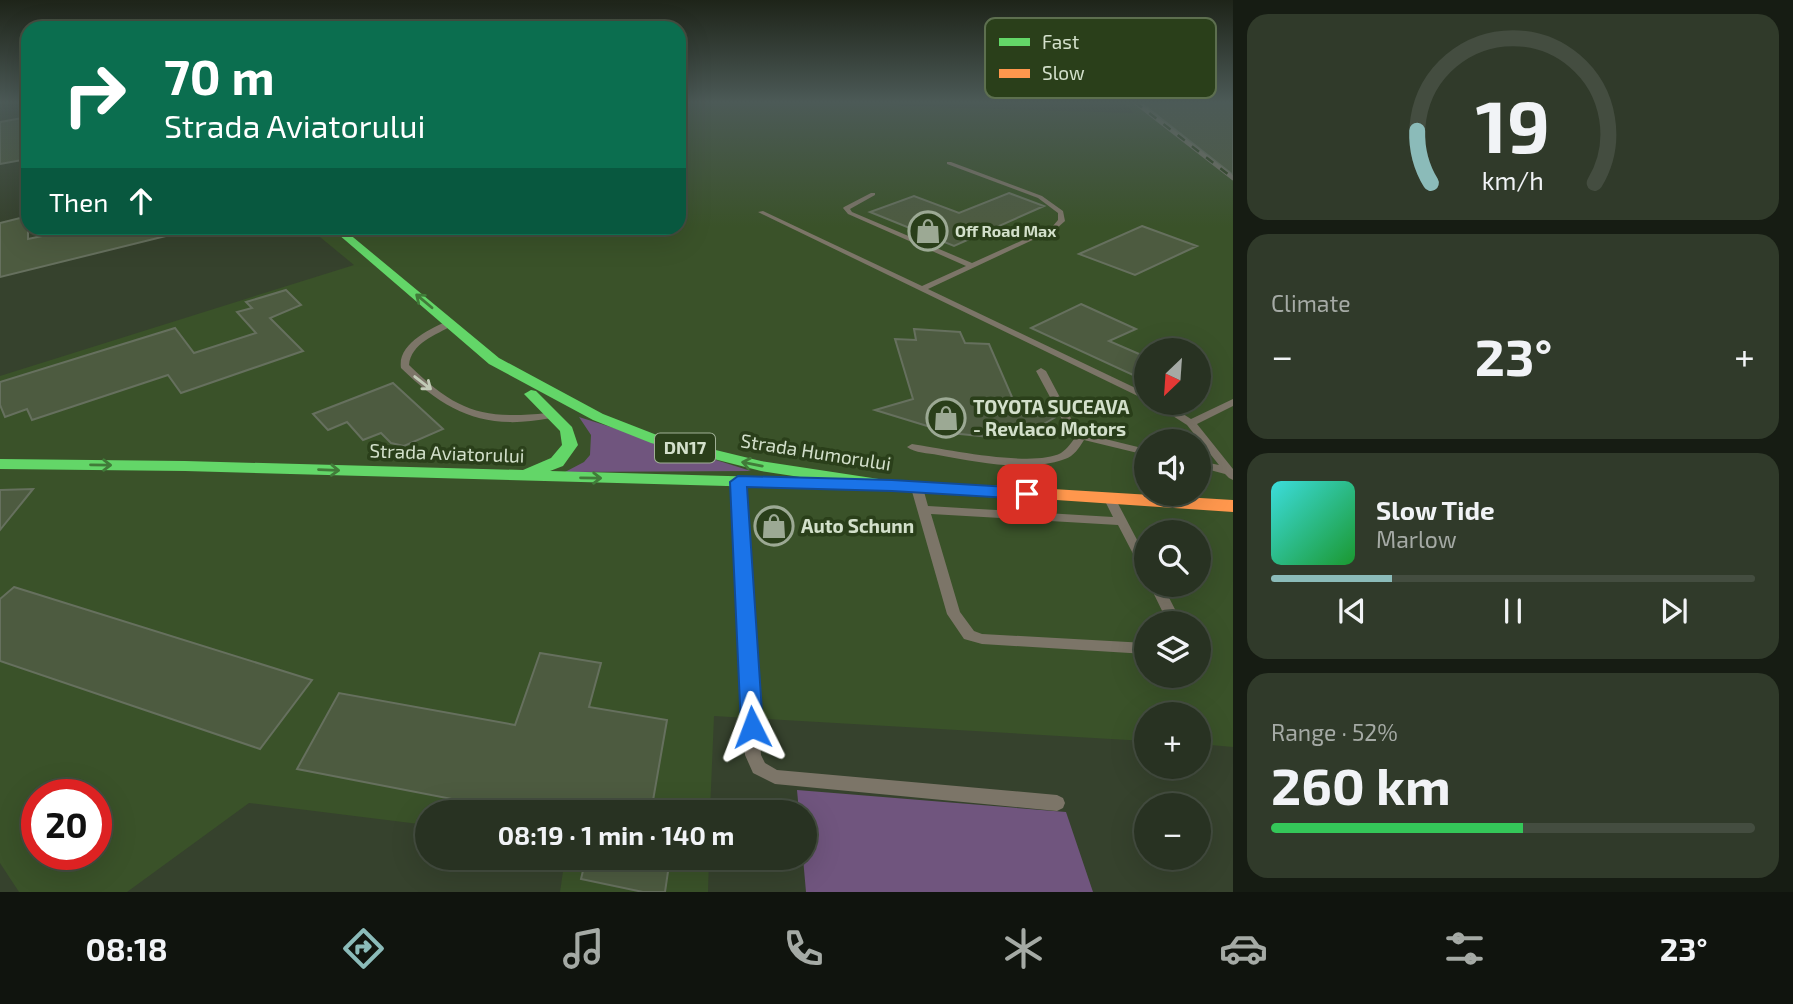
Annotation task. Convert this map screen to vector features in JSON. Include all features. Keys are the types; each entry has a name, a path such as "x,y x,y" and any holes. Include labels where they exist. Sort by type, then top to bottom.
{"main road":[{"name":"Strada Humorului","path":"344,235 494,362 598,417 657,440 761,466 892,486 1233,506"},
{"path":"494,362 554,415 570,437 567,453 557,462 523,476"},
{"name":"Strada Aviatorului","path":"0,464 184,466 892,486"}],"lane":[{"path":"922,289 1054,228 1059,225 1063,216 1058,208 1040,197 949,163"},
{"path":"873,194 846,208 850,213 972,266"},
{"path":"761,212 1134,391"},
{"path":"450,323 411,347 404,357 404,366 416,378 460,411 477,416 500,420 554,415"},
{"path":"1041,371 1070,425 1081,436 1134,449"},
{"path":"1191,423 1233,402"},
{"path":"1178,415 1191,423 1231,474"},
{"path":"912,447 970,457 1025,461 1062,456 1074,447 1081,436"},
{"path":"1211,468 1231,474"},
{"path":"738,482 753,755 760,768 775,777 1057,803"},
{"path":"917,488 954,614 969,635 982,639 1134,648"},
{"path":"1109,498 1134,545"},
{"path":"923,510 1122,522"}],"shaded area":[{"path":"686,144 1233,144 1233,747 1211,745 1211,702 1134,702 1134,740 714,716 710,800 415,800 415,824 249,803 127,892 19,892 0,863 0,376 354,265 318,235 686,235"},
{"path":"579,417 751,471 565,472 584,462 590,455 591,435"},
{"path":"797,790 1066,812 1093,892 806,892 804,870 817,870 817,800 798,800"},
{"path":"563,870 709,870 708,892 560,892"}],"building":[{"path":"0,144 21,144 21,160 0,164"},
{"path":"1193,144 1233,144 1233,175"},
{"path":"1009,193 1044,206 954,246 870,212 914,196 959,213"},
{"path":"21,218 21,235 28,235 28,239 47,235 170,235 0,277 0,223"},
{"path":"1142,226 1197,246 1135,275 1079,254"},
{"path":"286,290 301,305 270,318 303,351 181,393 168,375 32,420 27,409 5,417 0,405 0,382 175,328 194,353 256,333 237,312 252,308 246,302"},
{"path":"1081,304 1136,329 1109,341 1134,352 1134,375 1031,328"},
{"path":"914,329 960,332 965,343 989,344 1015,404 1054,418 1028,433 990,437 950,433 875,410 913,399 895,339 916,340"},
{"path":"393,383 443,429 404,446 391,443 381,433 363,440 347,422 328,430 313,414"},
{"path":"33,489 0,530 0,490"},
{"path":"14,587 312,680 260,749 0,661 0,599"},
{"path":"540,653 601,663 589,707 667,720 653,800 457,800 297,769 339,693 515,725"},
{"path":"583,870 668,870 665,892 643,892 581,879"}],"railway":[{"path":"1189,144 1233,178"}],"traffic: fast":[{"path":"344,235 494,361 598,417 657,440 761,466 892,486 1003,492"},
{"path":"526,475 557,462 570,445 567,430 531,394"},
{"path":"0,464 185,466 763,482"}],"traffic: slow":[{"path":"1003,492 1233,506"}],"place":[{"name":"Off Road Max","path":"928,231"},
{"name":"TOYOTA SUCEAVA - Revlaco Motors","path":"946,418"},
{"name":"Auto Schunn","path":"774,526"}],"route":[{"path":"752,727 738,482 892,486 1027,494"}]}
